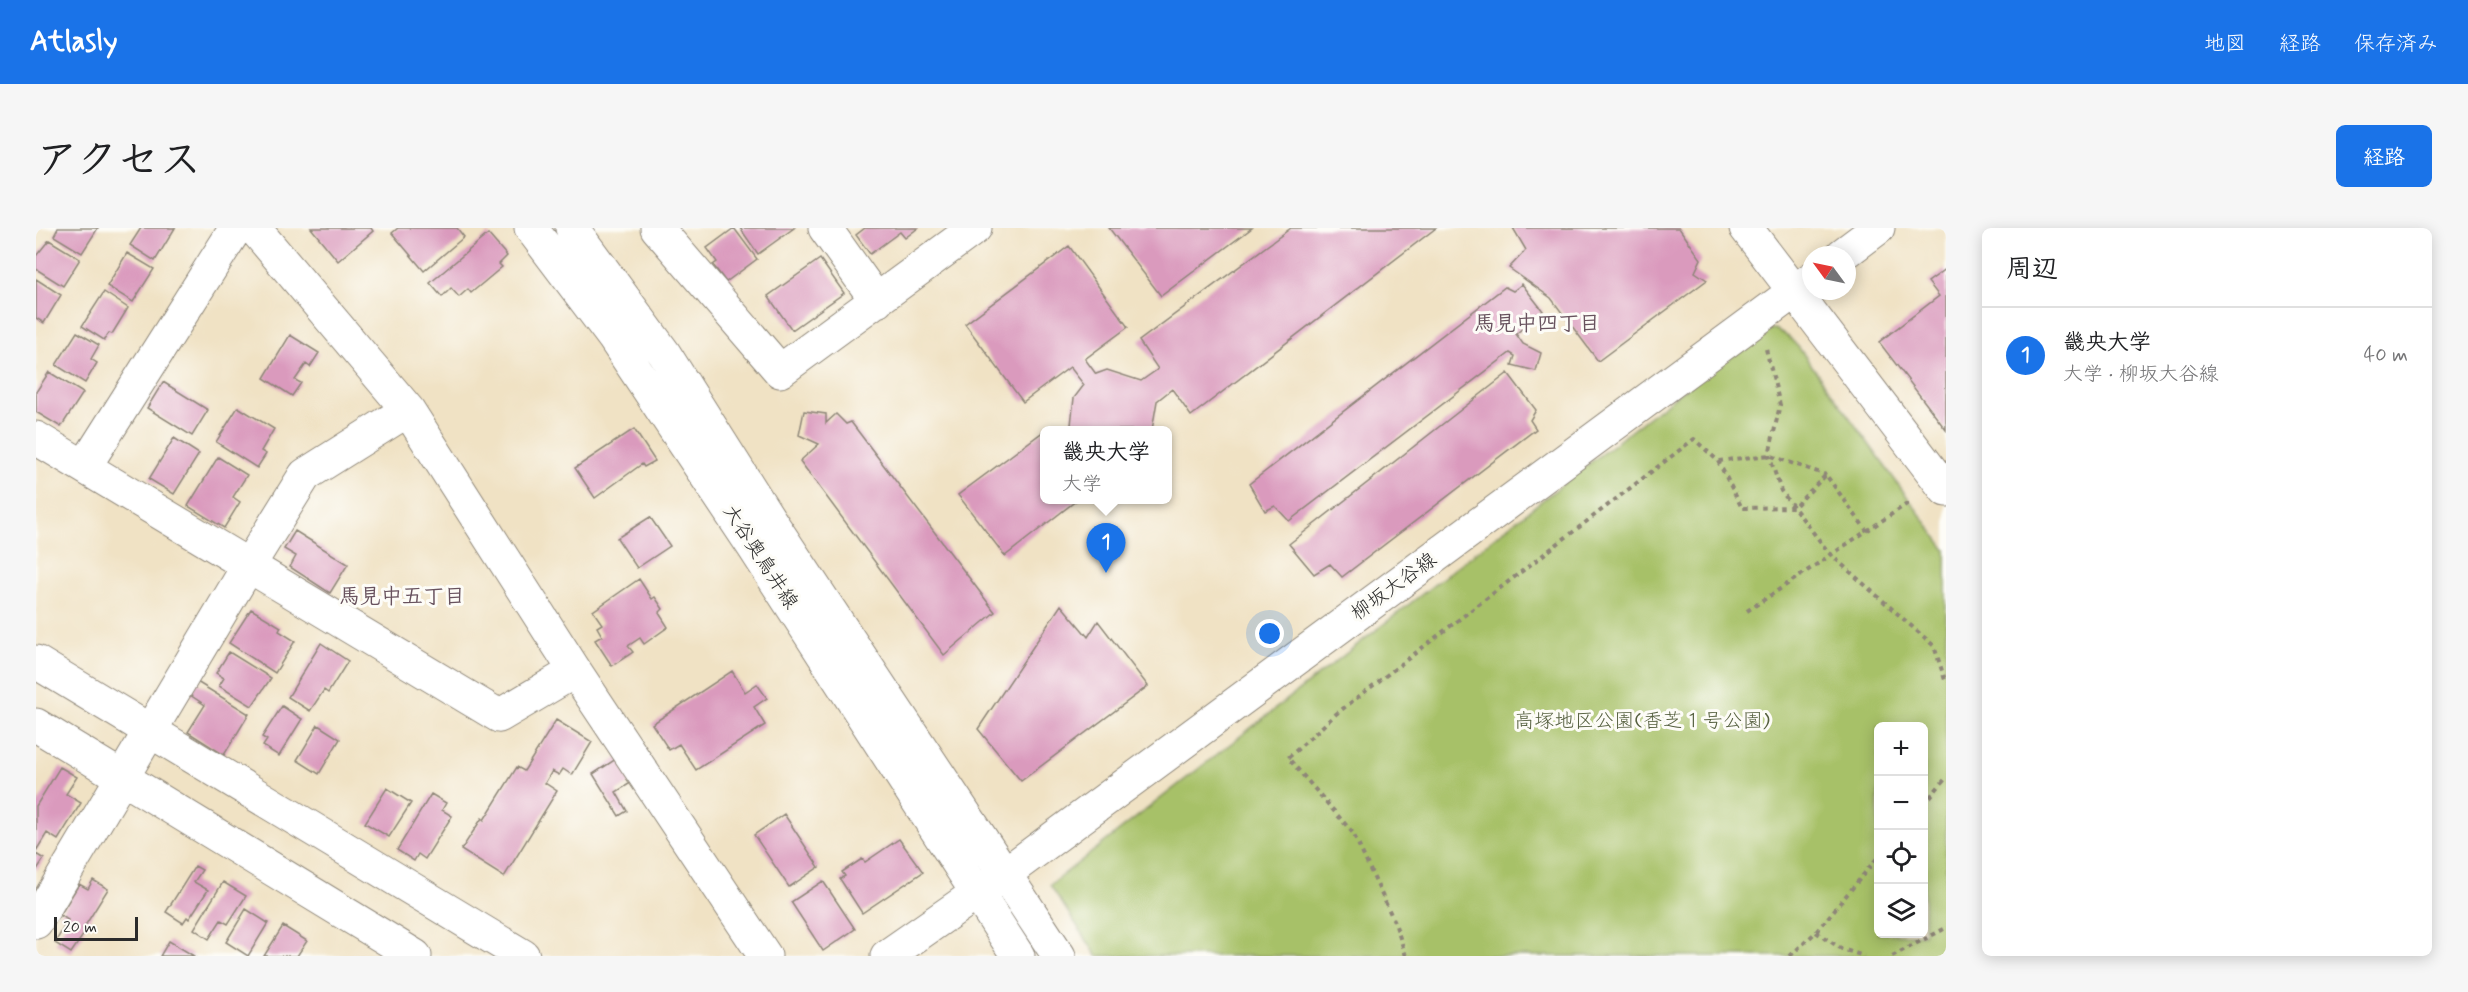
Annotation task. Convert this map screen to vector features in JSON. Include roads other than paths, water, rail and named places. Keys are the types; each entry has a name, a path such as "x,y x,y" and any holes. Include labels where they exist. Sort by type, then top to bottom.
{"street":[{"path":"85,466 236,228"},
{"path":"254,228 408,410 574,671 765,956"},
{"name":"大谷奥鳥井線","path":"531,228 614,338 753,546 1018,956"},
{"name":"大谷奥鳥井線","path":"572,228 664,353 770,519 1059,956"},
{"path":"657,228 780,372 975,228"},
{"path":"825,228 877,301"},
{"path":"1746,228 1802,284"},
{"path":"1854,246 1878,228"},
{"name":"柳坂大谷線","path":"887,956 978,894 1802,286"},
{"path":"1813,300 1946,490"},
{"path":"36,922 121,777 305,475 408,410"},
{"path":"36,438 499,716 574,671"},
{"path":"36,662 523,956"},
{"path":"36,725 415,956"}],"place":[{"name":"畿央大学","path":"1106,573"}],"district":[{"name":"馬見中四丁目","path":"1537,324"},
{"name":"馬見中五丁目","path":"402,597"}],"park label":[{"name":"高塚地区公園(香芝１号公園)","path":"1642,721"}]}
